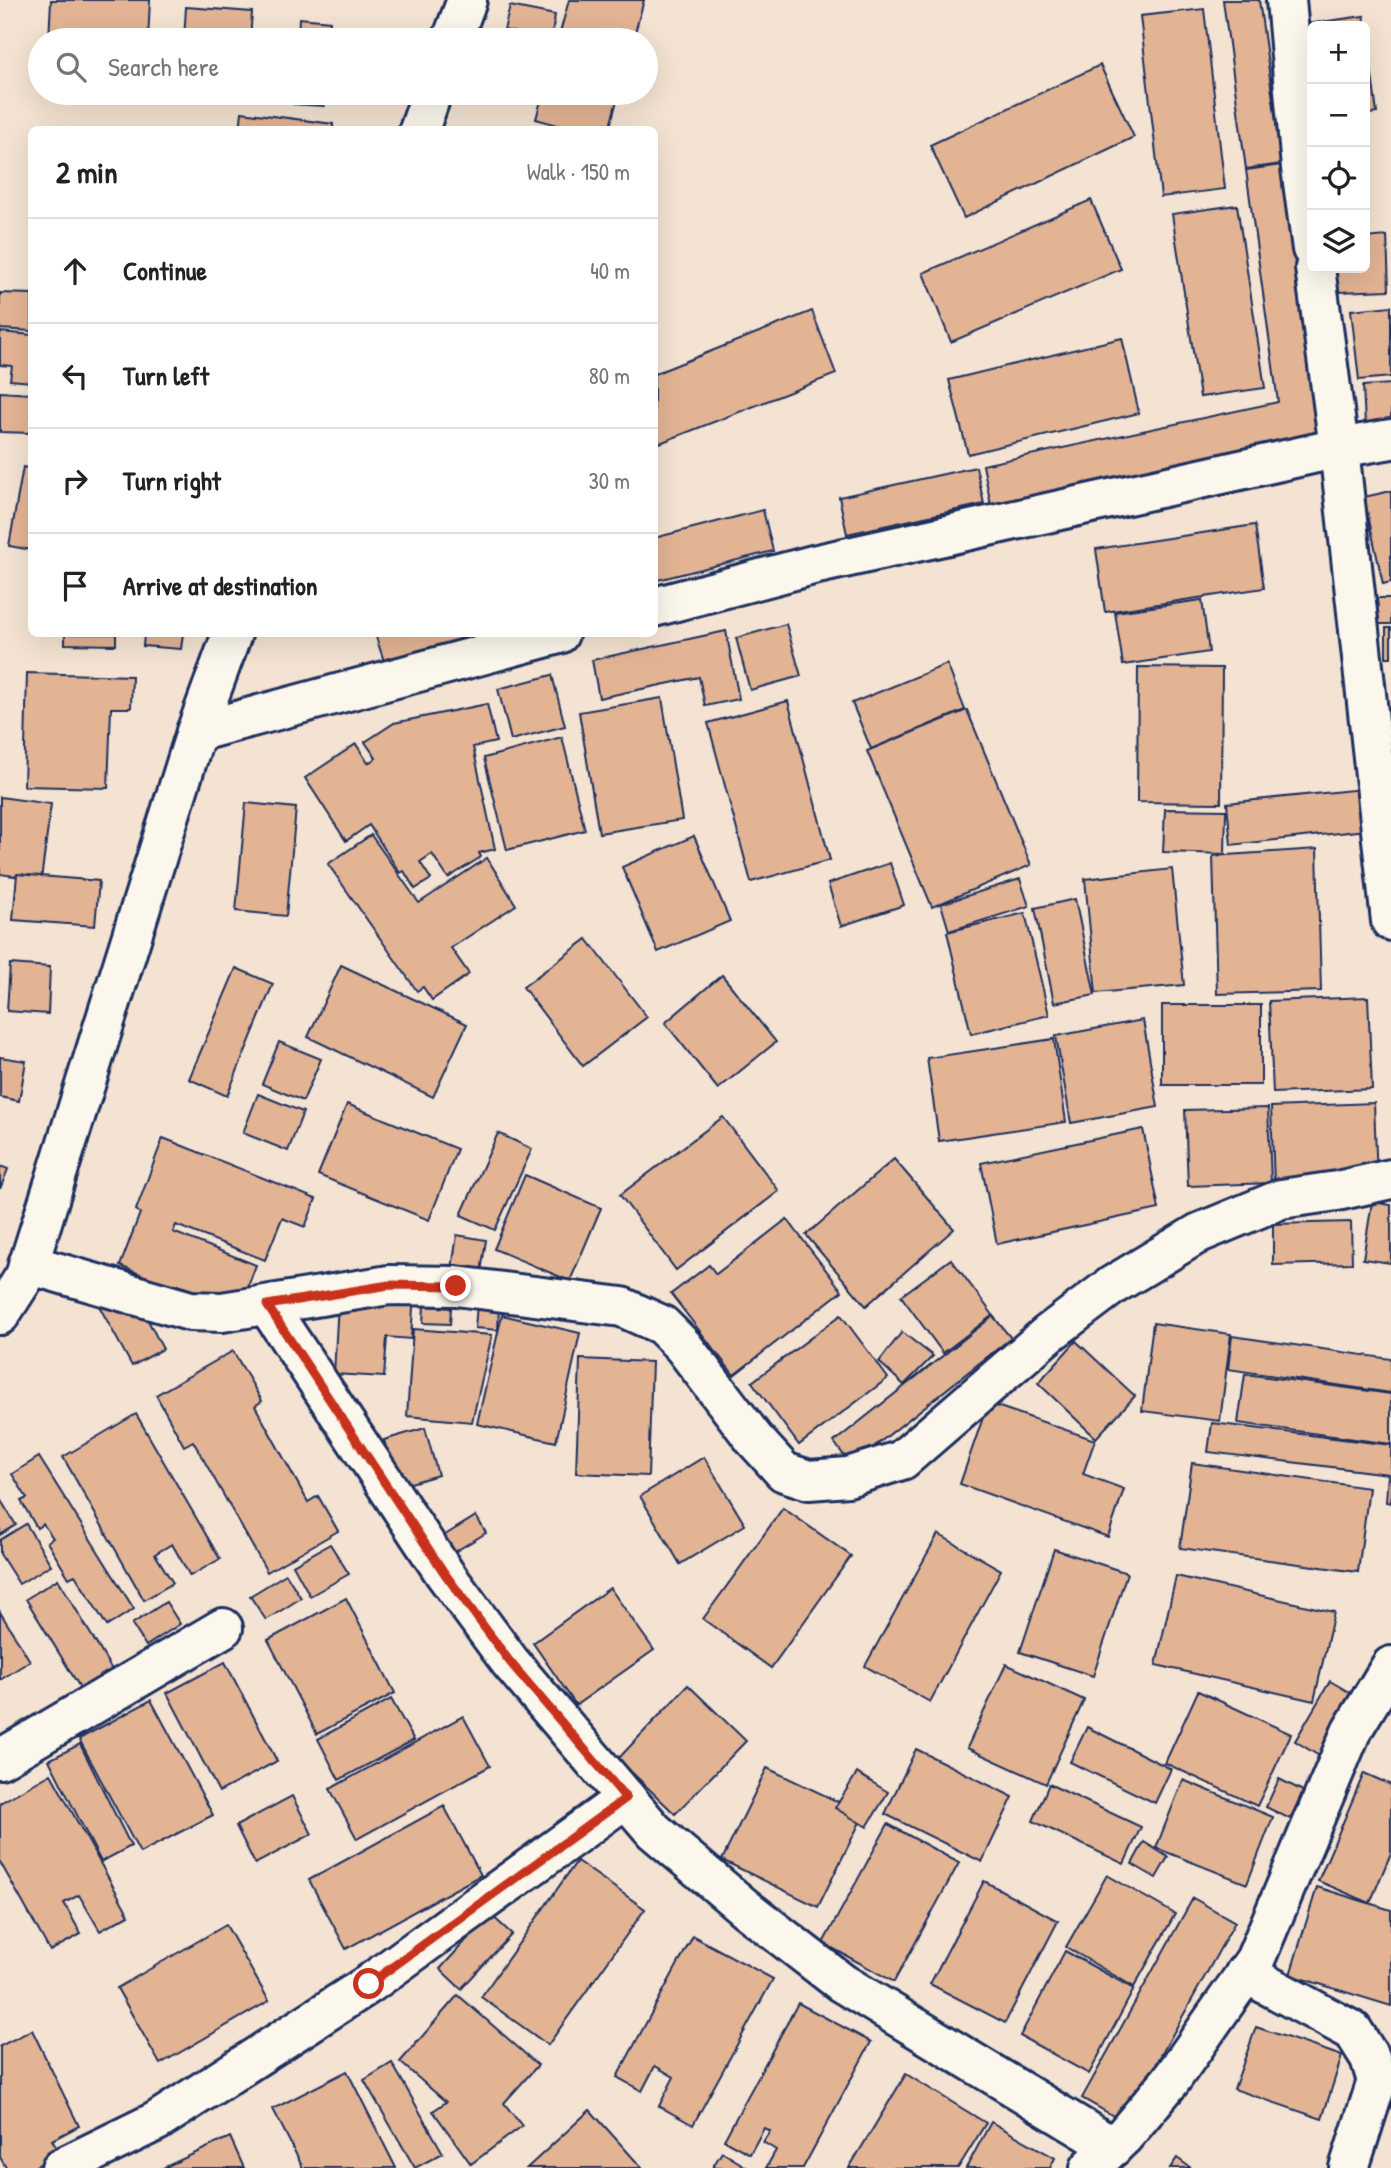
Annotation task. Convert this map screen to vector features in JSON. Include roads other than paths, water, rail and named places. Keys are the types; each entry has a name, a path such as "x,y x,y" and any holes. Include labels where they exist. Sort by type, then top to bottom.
{"street":[{"path":"456,28 467,0"},
{"path":"1286,0 1307,212"},
{"path":"420,126 428,105"},
{"path":"1316,273 1339,448 1391,920"},
{"path":"658,606 813,565 1339,448 1391,439"},
{"path":"0,1315 25,1276 196,732 231,637"},
{"path":"196,732 548,637"},
{"path":"28,1264 190,1311 222,1312 389,1285 456,1286 622,1307 662,1325 783,1472 809,1480 848,1476 902,1460 1048,1334 1113,1285 1199,1233 1281,1199 1337,1191 1391,1179"},
{"path":"267,1305 445,1574 510,1662 654,1831 745,1908 842,1983 1101,2157 1171,2080 1255,1960 1351,1732 1391,1666"},
{"path":"0,1759 223,1628"},
{"path":"61,2168 157,2121 369,1984 626,1798"},
{"path":"1245,1973 1353,2031 1370,2058 1384,2086 1349,2168"}]}
